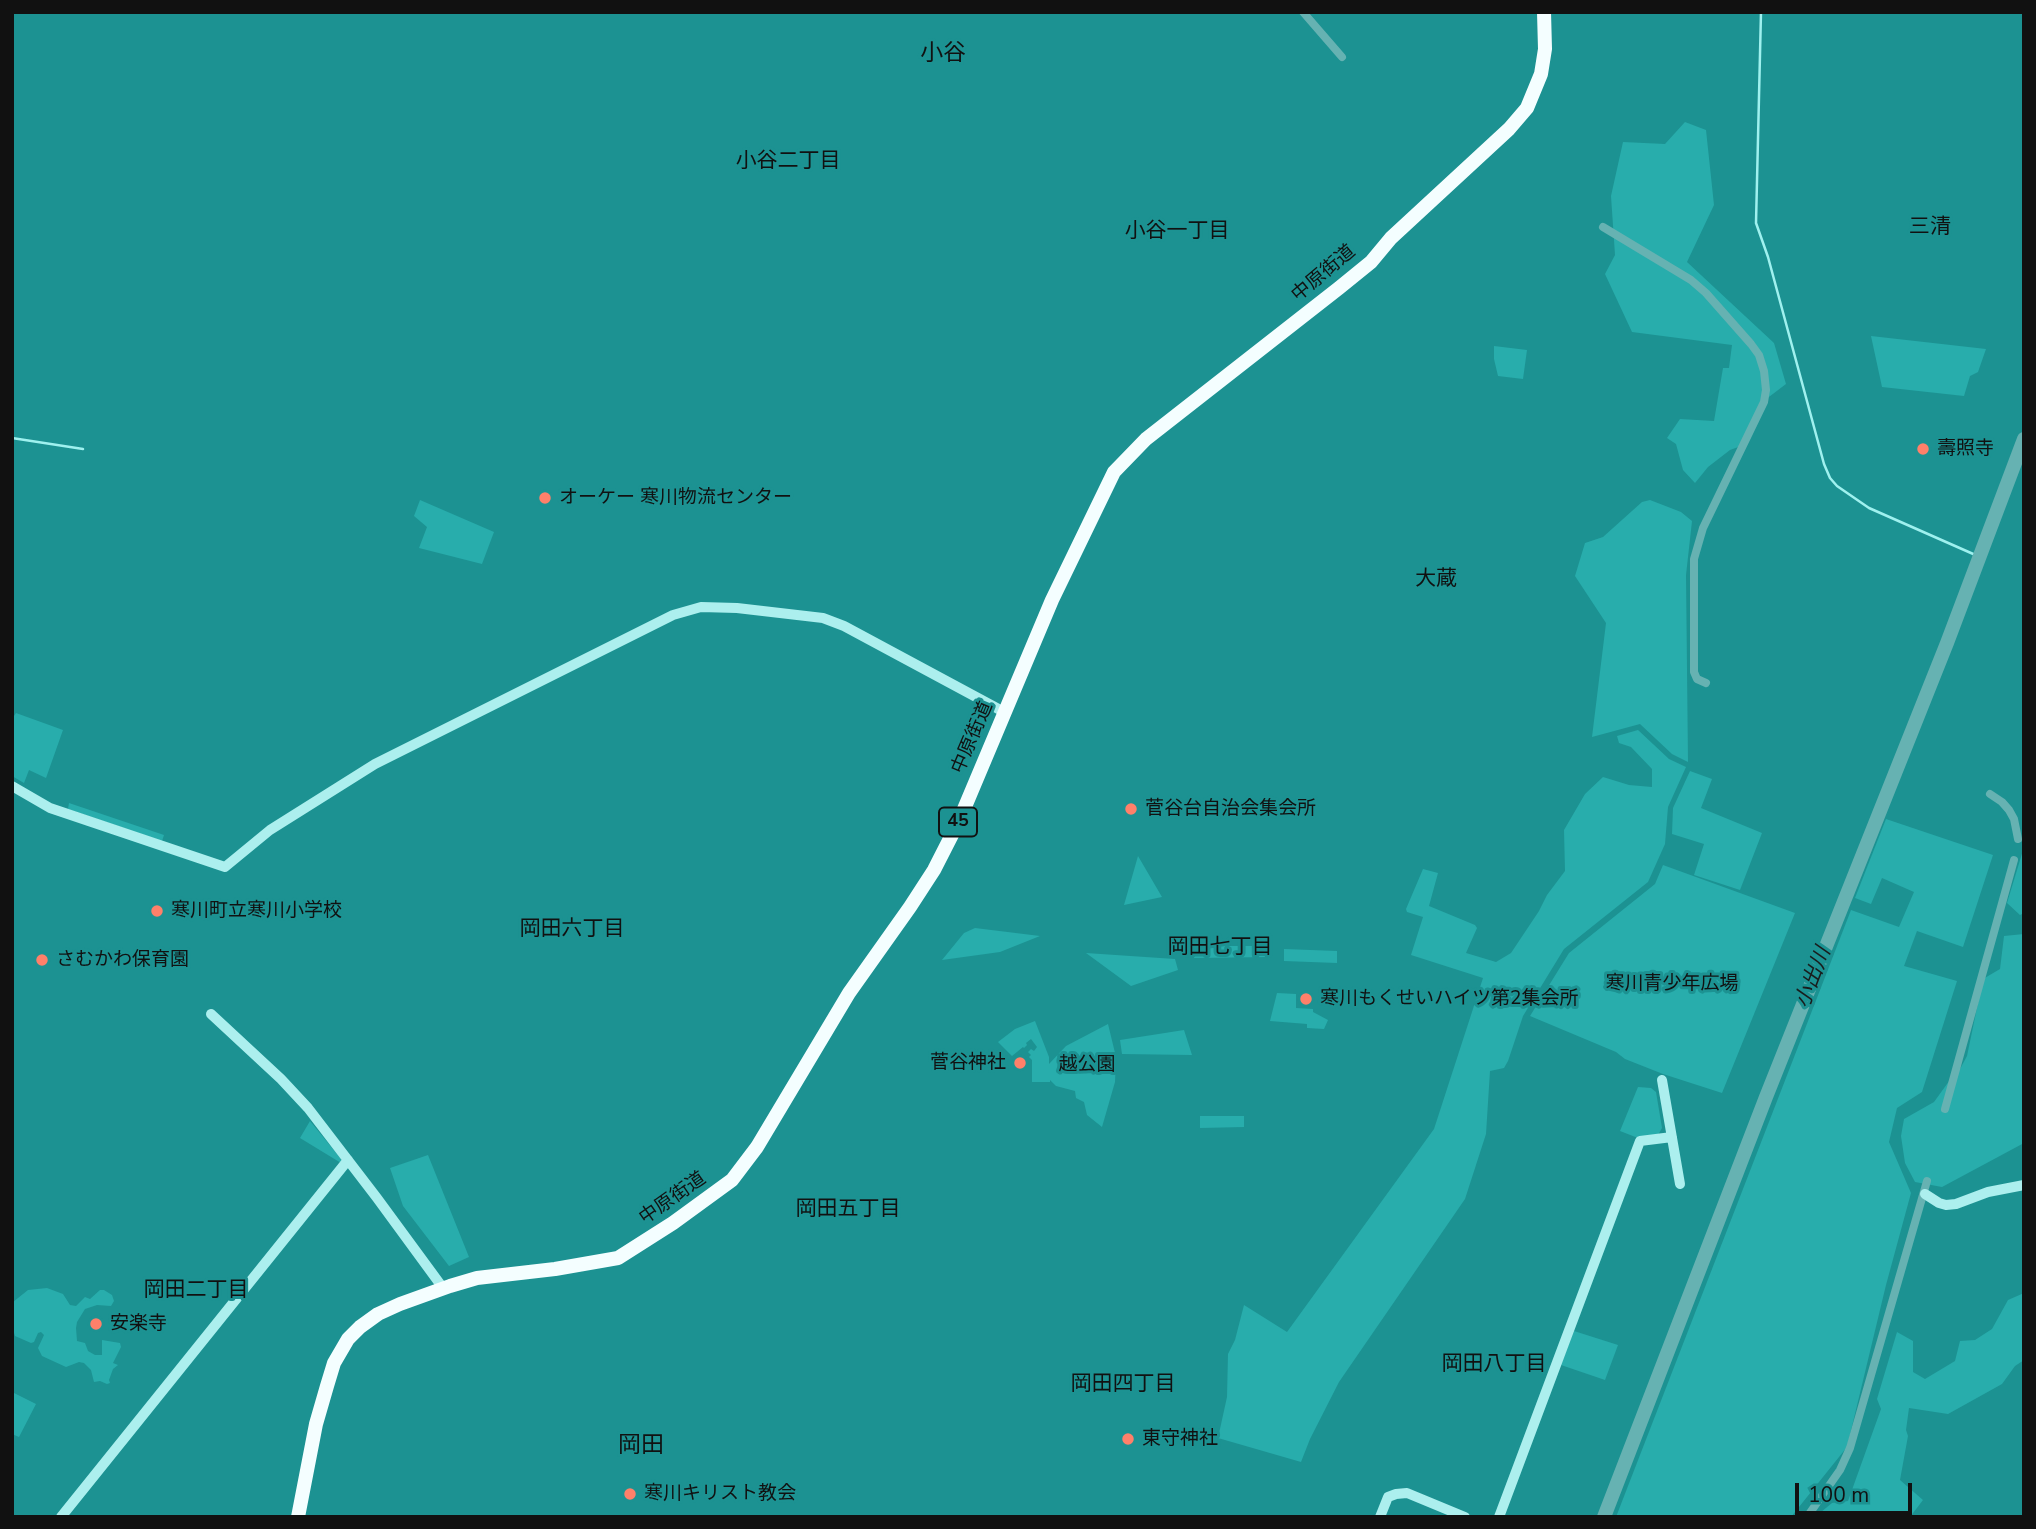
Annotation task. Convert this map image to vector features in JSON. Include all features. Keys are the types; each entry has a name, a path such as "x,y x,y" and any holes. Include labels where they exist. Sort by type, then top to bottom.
{"main road":[{"name":"中原街道","path":"298,1517 316,1424 334,1363 348,1339 378,1314 443,1288 477,1278 618,1258 673,1223 732,1180 757,1147 849,993 929,878 958,821 1052,600 1114,472 1146,439 1361,270 1391,238 1509,129 1527,108 1538,85 1545,48 1544,12"}],"street":[{"path":"12,786 50,808 225,867 270,830 375,764 673,615 701,607 748,609 823,618 854,631 1004,712"},
{"path":"211,1014 308,1108 443,1288"},
{"path":"1662,1080 1680,1184"},
{"path":"1500,1517 1640,1141 1672,1137"},
{"path":"61,1517 348,1160"},
{"path":"1925,1194 1946,1205 1988,1192 2024,1185"},
{"path":"1380,1517 1388,1497 1407,1493 1465,1517"}],"green space":[{"path":"1685,122 1706,130 1714,205 1687,262 1774,343 1786,384 1761,403 1741,446 1730,450 1708,467 1695,483 1683,470 1676,444 1667,438 1680,419 1714,421 1723,368 1729,368 1732,345 1632,332 1605,274 1615,255 1611,196 1623,142 1665,144"},
{"path":"1871,336 1986,349 1978,372 1970,376 1964,396 1882,387"},
{"path":"1494,346 1527,350 1523,379 1498,376"},
{"path":"420,500 494,532 482,564 419,548 427,527 414,516"},
{"path":"1650,500 1681,512 1692,521 1686,575 1688,762 1672,754 1640,724 1592,737 1606,623 1575,576 1585,543 1603,537 1642,502"},
{"path":"16,713 63,730 46,778 29,770 24,783 12,776 12,719"},
{"path":"1638,730 1669,759 1686,767 1668,807 1665,844 1648,882 1564,949 1523,1016 1504,1068 1490,1071 1486,1134 1465,1199 1339,1382 1301,1462 1218,1438 1227,1397 1228,1354 1235,1340 1244,1305 1287,1332 1434,1129 1483,978 1411,955 1423,917 1407,912 1406,909 1423,869 1438,873 1429,906 1477,928 1466,953 1496,962 1511,953 1565,871 1564,830 1585,794 1603,777 1629,785 1652,787 1652,769 1631,747 1619,743 1617,736"},
{"path":"1690,771 1712,779 1701,808 1762,833 1740,890 1694,875 1704,844 1672,834 1673,808"},
{"path":"69,803 164,835 162,841 68,809"},
{"path":"1886,819 1993,855 1963,947 1917,931 1904,966 1957,981 1922,1092 1897,1108 1889,1142 1911,1193 1847,1447 1791,1517 1616,1517 1851,910 1899,927 1914,892 1882,878 1871,904 1855,898"},
{"path":"2024,847 2024,913 2020,915 2007,903"},
{"path":"1138,856 1162,897 1124,905"},
{"name":"寒川青少年広場","path":"1663,865 1795,913 1722,1093 1625,1059 1616,1052 1530,1016 1569,953 1655,884"},
{"path":"975,928 1040,936 1000,952 942,960 964,933"},
{"path":"2024,934 2024,1143 1942,1187 1915,1182 1905,1163 1901,1136 1904,1119 1934,1102 1960,1069 1967,1056 1983,979 2000,969 2004,936"},
{"path":"1194,946 1269,946 1269,957 1194,958"},
{"path":"1284,949 1337,951 1337,963 1284,961"},
{"path":"1086,953 1175,959 1178,970 1131,986"},
{"path":"1277,993 1296,994 1296,1008 1313,1009 1313,1012 1328,1020 1324,1029 1307,1028 1307,1024 1270,1021"},
{"name":"越公園","path":"1035,1021 1049,1057 1049,1064 1066,1046 1108,1024 1116,1057 1115,1082 1102,1127 1087,1115 1084,1102 1076,1098 1075,1091 1056,1086 1050,1080 1032,1082 1032,1060 1028,1052 1037,1047 1031,1039 1012,1056 998,1042 1015,1029"},
{"path":"1184,1030 1192,1055 1122,1054 1120,1040"},
{"path":"1638,1087 1651,1088 1656,1092 1662,1128 1658,1135 1638,1138 1620,1131"},
{"path":"1200,1116 1244,1116 1244,1127 1200,1128"},
{"path":"310,1121 342,1160 341,1163 300,1138"},
{"path":"428,1155 469,1257 449,1266 403,1206 390,1168"},
{"path":"47,1288 63,1294 70,1305 76,1306 85,1297 90,1299 100,1290 112,1295 114,1301 111,1306 97,1305 85,1309 76,1328 77,1341 85,1343 88,1351 95,1355 102,1355 102,1340 120,1343 121,1347 113,1363 118,1365 113,1369 110,1383 94,1382 91,1370 84,1363 66,1367 42,1356 38,1348 44,1335 41,1332 31,1343 15,1336 12,1326 13,1302 28,1290"},
{"path":"2024,1293 2024,1360 2015,1366 2002,1384 1948,1414 1909,1408 1906,1430 1908,1436 1900,1480 1923,1500 1910,1517 1815,1517 1832,1503 1848,1501 1881,1409 1877,1399 1897,1332 1913,1341 1913,1372 1925,1379 1955,1361 1960,1341 1975,1340 1992,1329 2008,1300"},
{"path":"1574,1331 1618,1345 1605,1380 1561,1365"},
{"path":"12,1392 36,1404 19,1437 12,1434"}],"waterway":[{"path":"1303,12 1342,57"},
{"path":"1761,12 1756,223 1768,257 1824,464 1837,486 1869,508 1980,557"},
{"path":"1603,227 1691,280 1706,293 1751,344 1759,355 1764,371 1764,402 1703,528 1694,559 1694,672 1697,679 1706,683"},
{"path":"12,438 83,449"},
{"name":"小出川","path":"1604,1517 1766,1097 1947,643 2024,439"},
{"path":"1990,794 2009,810 2014,819 2018,839"},
{"path":"1945,1109 2014,860"},
{"path":"1807,1517 1840,1470 1850,1448 1927,1181"}],"place":[{"name":"壽照寺","path":"1923,449"},
{"name":"オーケー 寒川物流センター","path":"545,498"},
{"name":"菅谷台自治会集会所","path":"1131,809"},
{"name":"寒川町立寒川小学校","path":"157,911"},
{"name":"さむかわ保育園","path":"42,960"},
{"name":"寒川もくせいハイツ第2集会所","path":"1306,999"},
{"name":"菅谷神社","path":"1020,1063"},
{"name":"安楽寺","path":"96,1324"},
{"name":"東守神社","path":"1128,1439"},
{"name":"寒川キリスト教会","path":"630,1494"}],"district":[{"name":"小谷","path":"943,54"},
{"name":"小谷二丁目","path":"788,162"},
{"name":"三清","path":"1930,228"},
{"name":"小谷一丁目","path":"1177,232"},
{"name":"大蔵","path":"1436,580"},
{"name":"岡田六丁目","path":"572,930"},
{"name":"岡田七丁目","path":"1220,948"},
{"name":"岡田五丁目","path":"848,1210"},
{"name":"岡田二丁目","path":"196,1291"},
{"name":"岡田八丁目","path":"1494,1365"},
{"name":"岡田四丁目","path":"1123,1385"},
{"name":"岡田","path":"641,1446"}]}
